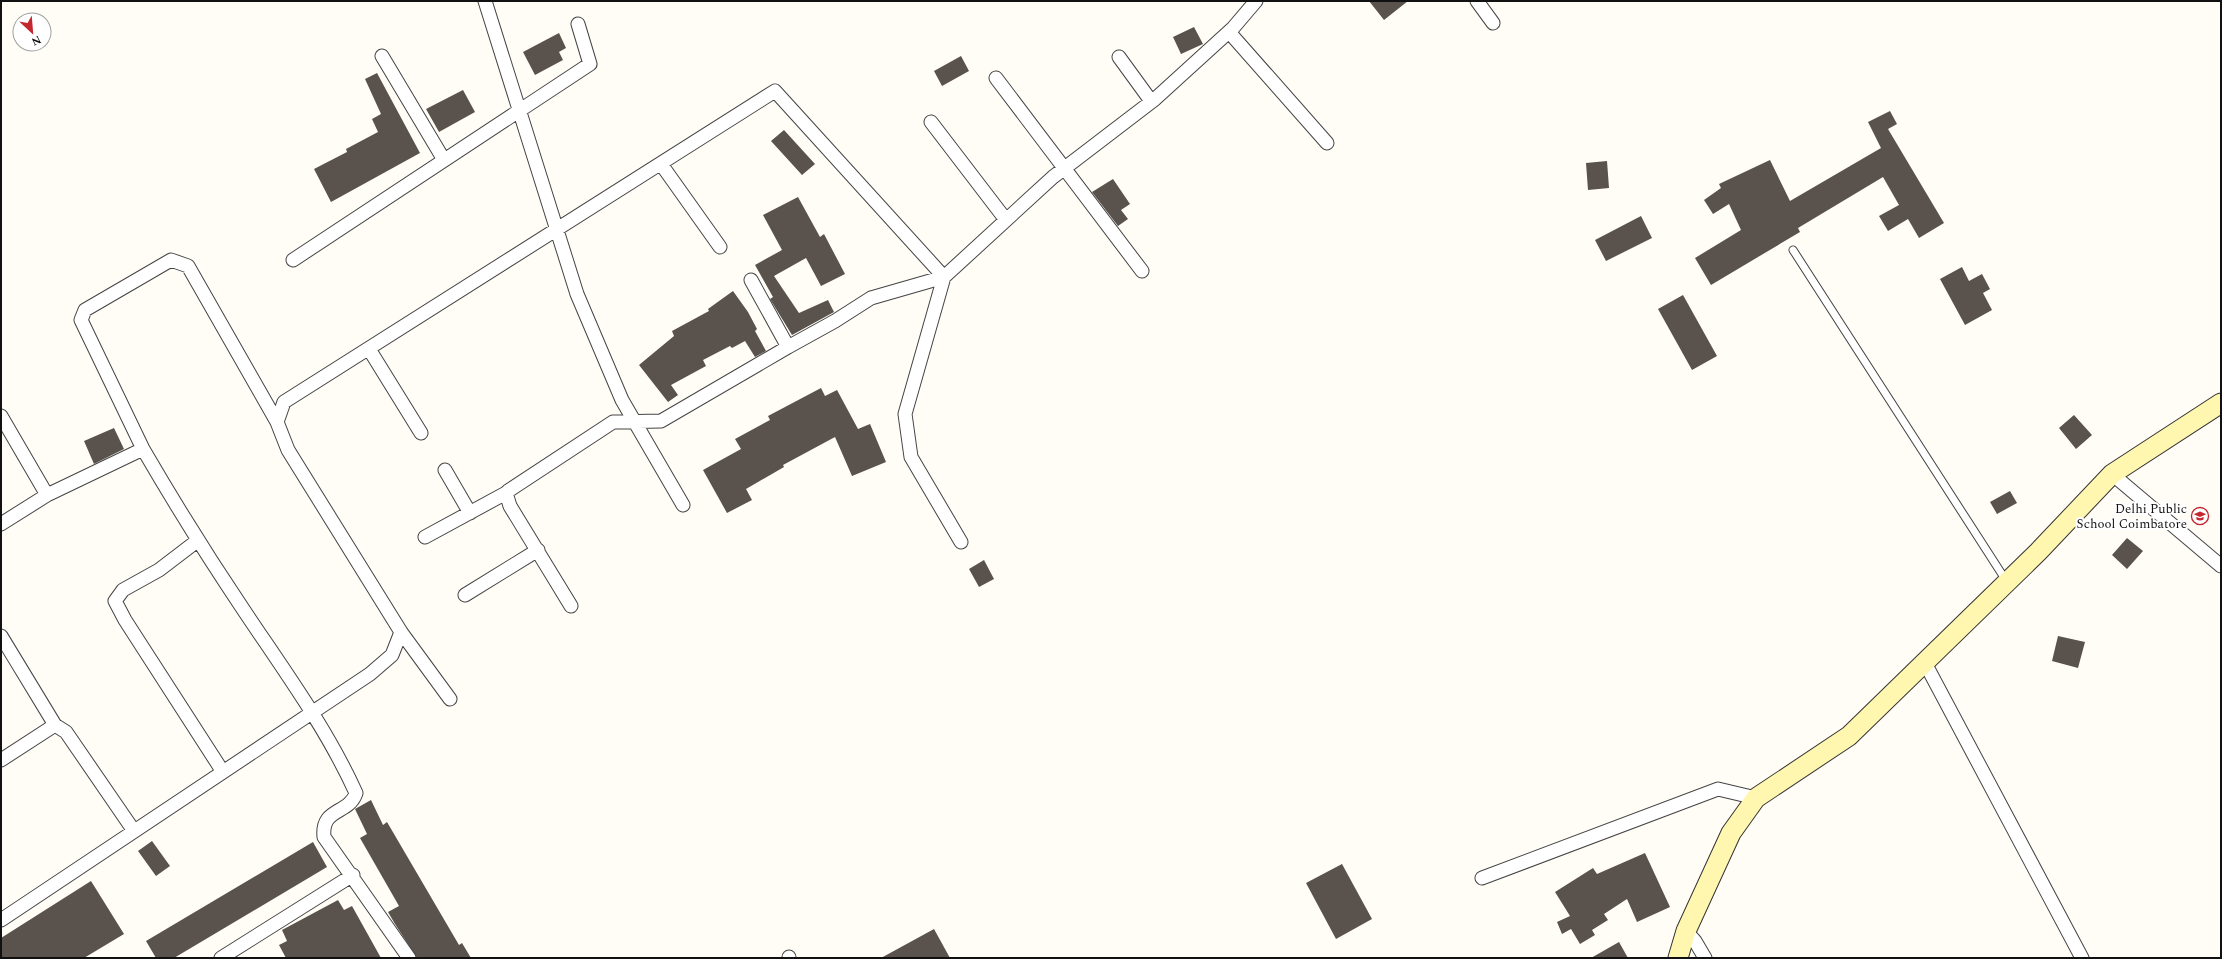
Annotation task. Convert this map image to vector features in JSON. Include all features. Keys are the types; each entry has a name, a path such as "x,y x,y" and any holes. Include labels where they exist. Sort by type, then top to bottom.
{"main road":[{"path":"1678,958 1686,931 1731,833 1756,798 1849,736 2007,582 2112,474 2221,403"}],"street":[{"path":"485,1 577,294 622,400 636,422 682,505"},
{"path":"425,537 506,494 544,466 613,422 661,421 788,347 835,322 872,298 944,277 1064,168 1151,102 1229,32 1256,1"},
{"path":"1477,1 1493,23"},
{"path":"293,260 590,64 578,24"},
{"path":"1229,32 1327,144"},
{"path":"382,56 444,160"},
{"path":"1119,57 1151,102"},
{"path":"996,78 1142,271"},
{"path":"277,422 284,402 776,91 944,277"},
{"path":"931,122 1006,220"},
{"path":"661,164 720,247"},
{"path":"410,958 353,875 324,837 323,827 326,819 354,800 356,793 345,769 312,712 197,541 144,450 81,320 85,310 170,260 188,266 277,422 288,450 401,632 450,699"},
{"path":"944,277 905,414 911,457 961,542"},
{"path":"751,280 788,347"},
{"path":"368,349 421,434"},
{"path":"1,416 47,495"},
{"path":"1,524 47,495 144,450"},
{"path":"445,470 470,513"},
{"path":"2112,474 2221,566"},
{"path":"506,494 510,506 571,606"},
{"path":"197,541 159,570 123,590 115,601 129,627 223,772"},
{"path":"465,595 538,550"},
{"path":"1,920 370,674 392,655 401,632"},
{"path":"1,636 5,653 55,725 66,732 134,831"},
{"path":"1925,663 2082,958"},
{"path":"1,760 55,725"},
{"path":"1482,878 1718,789 1756,798"},
{"path":"221,958 353,875"},
{"path":"1686,931 1695,941 1706,958"}],"lane":[{"path":"1793,250 2007,582"}],"building":[{"path":"1369,1 1408,1 1384,20"},
{"path":"1194,27 1203,44 1181,54 1173,37"},
{"path":"559,33 566,48 559,52 563,60 535,75 523,52"},
{"path":"961,56 969,71 942,86 934,71"},
{"path":"377,73 420,153 331,202 314,169 347,152 346,149 378,132 372,119 381,114 365,79"},
{"path":"463,90 475,112 439,132 426,109"},
{"path":"1890,111 1897,124 1888,129 1944,223 1919,238 1908,219 1888,231 1879,216 1899,205 1883,177 1798,228 1800,232 1711,285 1695,258 1741,230 1729,204 1713,214 1704,200 1721,188 1719,184 1770,160 1790,201 1881,148 1868,122"},
{"path":"784,130 815,164 802,175 771,141"},
{"path":"1607,161 1609,188 1588,190 1586,163"},
{"path":"1113,179 1130,204 1121,210 1128,219 1118,226 1092,192"},
{"path":"798,197 820,237 824,234 845,274 821,286 806,258 774,276 799,313 828,300 834,312 792,335 770,299 773,297 755,265 782,250 763,215"},
{"path":"1641,216 1652,238 1606,261 1595,240"},
{"path":"1962,267 1969,281 1982,274 1990,289 1983,293 1992,310 1965,325 1940,279"},
{"path":"733,291 748,312 757,329 755,331 766,351 755,357 745,341 732,348 730,346 703,360 706,366 671,385 678,395 668,402 639,365 674,336 672,331 709,311 708,309"},
{"path":"1683,295 1717,356 1692,370 1658,309"},
{"path":"821,388 825,396 837,390 858,429 870,424 886,462 852,476 835,437 783,465 784,467 746,489 752,500 727,513 703,470 741,449 735,439 770,420 768,416"},
{"path":"2074,415 2092,435 2076,449 2059,428"},
{"path":"114,428 124,449 94,464 84,441"},
{"path":"2010,491 2017,503 1997,514 1990,502"},
{"path":"2127,538 2143,551 2127,569 2112,555"},
{"path":"984,560 994,579 979,587 969,569"},
{"path":"2058,636 2085,642 2078,668 2052,661"},
{"path":"371,800 383,825 387,822 459,945 462,943 471,958 417,958 395,924 388,912 399,906 360,838 367,834 355,809"},
{"path":"152,841 170,866 156,876 138,851"},
{"path":"313,842 327,867 174,958 156,958 146,941"},
{"path":"1645,853 1670,907 1637,922 1627,899 1604,914 1608,920 1592,930 1595,935 1580,944 1571,929 1562,934 1557,922 1570,916 1555,892 1593,868 1597,874"},
{"path":"1342,864 1372,919 1336,939 1306,883"},
{"path":"91,881 124,934 84,958 1,958 1,938"},
{"path":"338,900 344,910 352,906 381,958 286,958 279,945 287,941 282,930"},
{"path":"934,929 950,958 881,958"},
{"path":"1619,942 1628,958 1591,958"}],"place":[{"name":"Delhi Public School Coimbatore","path":"2200,516"}]}
